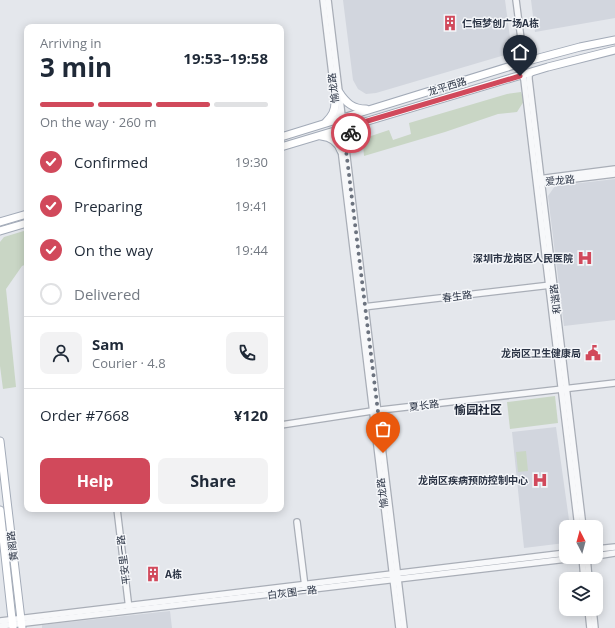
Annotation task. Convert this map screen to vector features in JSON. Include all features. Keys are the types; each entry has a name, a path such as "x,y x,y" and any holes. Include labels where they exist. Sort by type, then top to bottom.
{"main road":[{"name":"龙平西路","path":"284,136 524,62 580,47 615,40"},
{"name":"龙平西路","path":"284,146 532,72 615,50"},
{"path":"339,92 344,99 354,107 360,109 372,109"},
{"path":"325,123 333,113 335,102"},
{"path":"344,151 350,134 364,122"},
{"path":"315,137 331,138 344,151"},
{"path":"1,222 24,215"},
{"path":"0,231 24,224"},
{"name":"黄阁路","path":"0,441 21,624"},
{"name":"黄阁路","path":"0,510 13,624"}],"street":[{"name":"愉龙路","path":"323,0 335,102 340,119"},
{"name":"愉龙路","path":"328,0 339,92 341,129 395,577 399,628"},
{"path":"516,0 524,62"},
{"name":"和谐路","path":"532,72 529,75 529,79 539,180 564,389 582,520"},
{"name":"和谐路","path":"520,76 523,77 524,80 539,180"},
{"name":"爱龙路","path":"539,180 615,169"},
{"name":"爱龙路","path":"539,180 615,174"},
{"name":"春生路","path":"362,307 551,285"},
{"name":"夏长路","path":"284,425 375,411 615,382"},
{"name":"和谐路","path":"564,389 577,520"},
{"name":"平安里一路","path":"117,512 129,609"},
{"path":"297,522 305,587"},
{"path":"603,548 615,547"},
{"path":"603,555 615,553"},
{"name":"白灰围一路","path":"395,577 559,554"},
{"name":"白灰围一路","path":"0,626 305,587 559,560"},
{"name":"愉龙路","path":"395,577 404,628"},
{"path":"589,616 590,628"},
{"path":"594,616 595,628"},
{"name":"白灰围一路","path":"0,621 13,624"}],"shaded area":[{"path":"343,0 505,0 512,53 376,93 366,94 358,89 353,80"},
{"path":"531,0 615,0 615,18 535,32"},
{"name":"深圳市龙岗区人民医院","path":"615,179 615,320 564,326 548,196 555,186"},
{"name":"龙岗区疾病预防控制中心","path":"556,427 569,520 559,520 559,544 524,548 512,432"},
{"path":"170,611 172,628 42,628 42,625"}],"green space":[{"path":"521,92 524,101 517,112 498,114 445,132 364,156 363,145 368,137 389,130 393,140 411,134 409,123 507,94"},
{"path":"24,231 24,265 6,289 16,387 3,389 0,366 0,242 4,237"},
{"path":"555,396 558,423 510,429 507,402"},
{"path":"526,451 528,471 518,472 516,452"}],"way so far":[{"path":"351,133 346,150 383,453"}],"place":[{"name":"仁恒梦创广场A栋","path":"450,23"},
{"name":"深圳市龙岗区人民医院","path":"585,258"},
{"name":"龙岗区卫生健康局","path":"593,353"},
{"name":"龙岗区疾病预防控制中心","path":"540,480"},
{"name":"A栋","path":"153,574"}],"district":[{"name":"愉园社区","path":"478,409"}],"route":[{"path":"351,133 364,122 520,76"}]}
